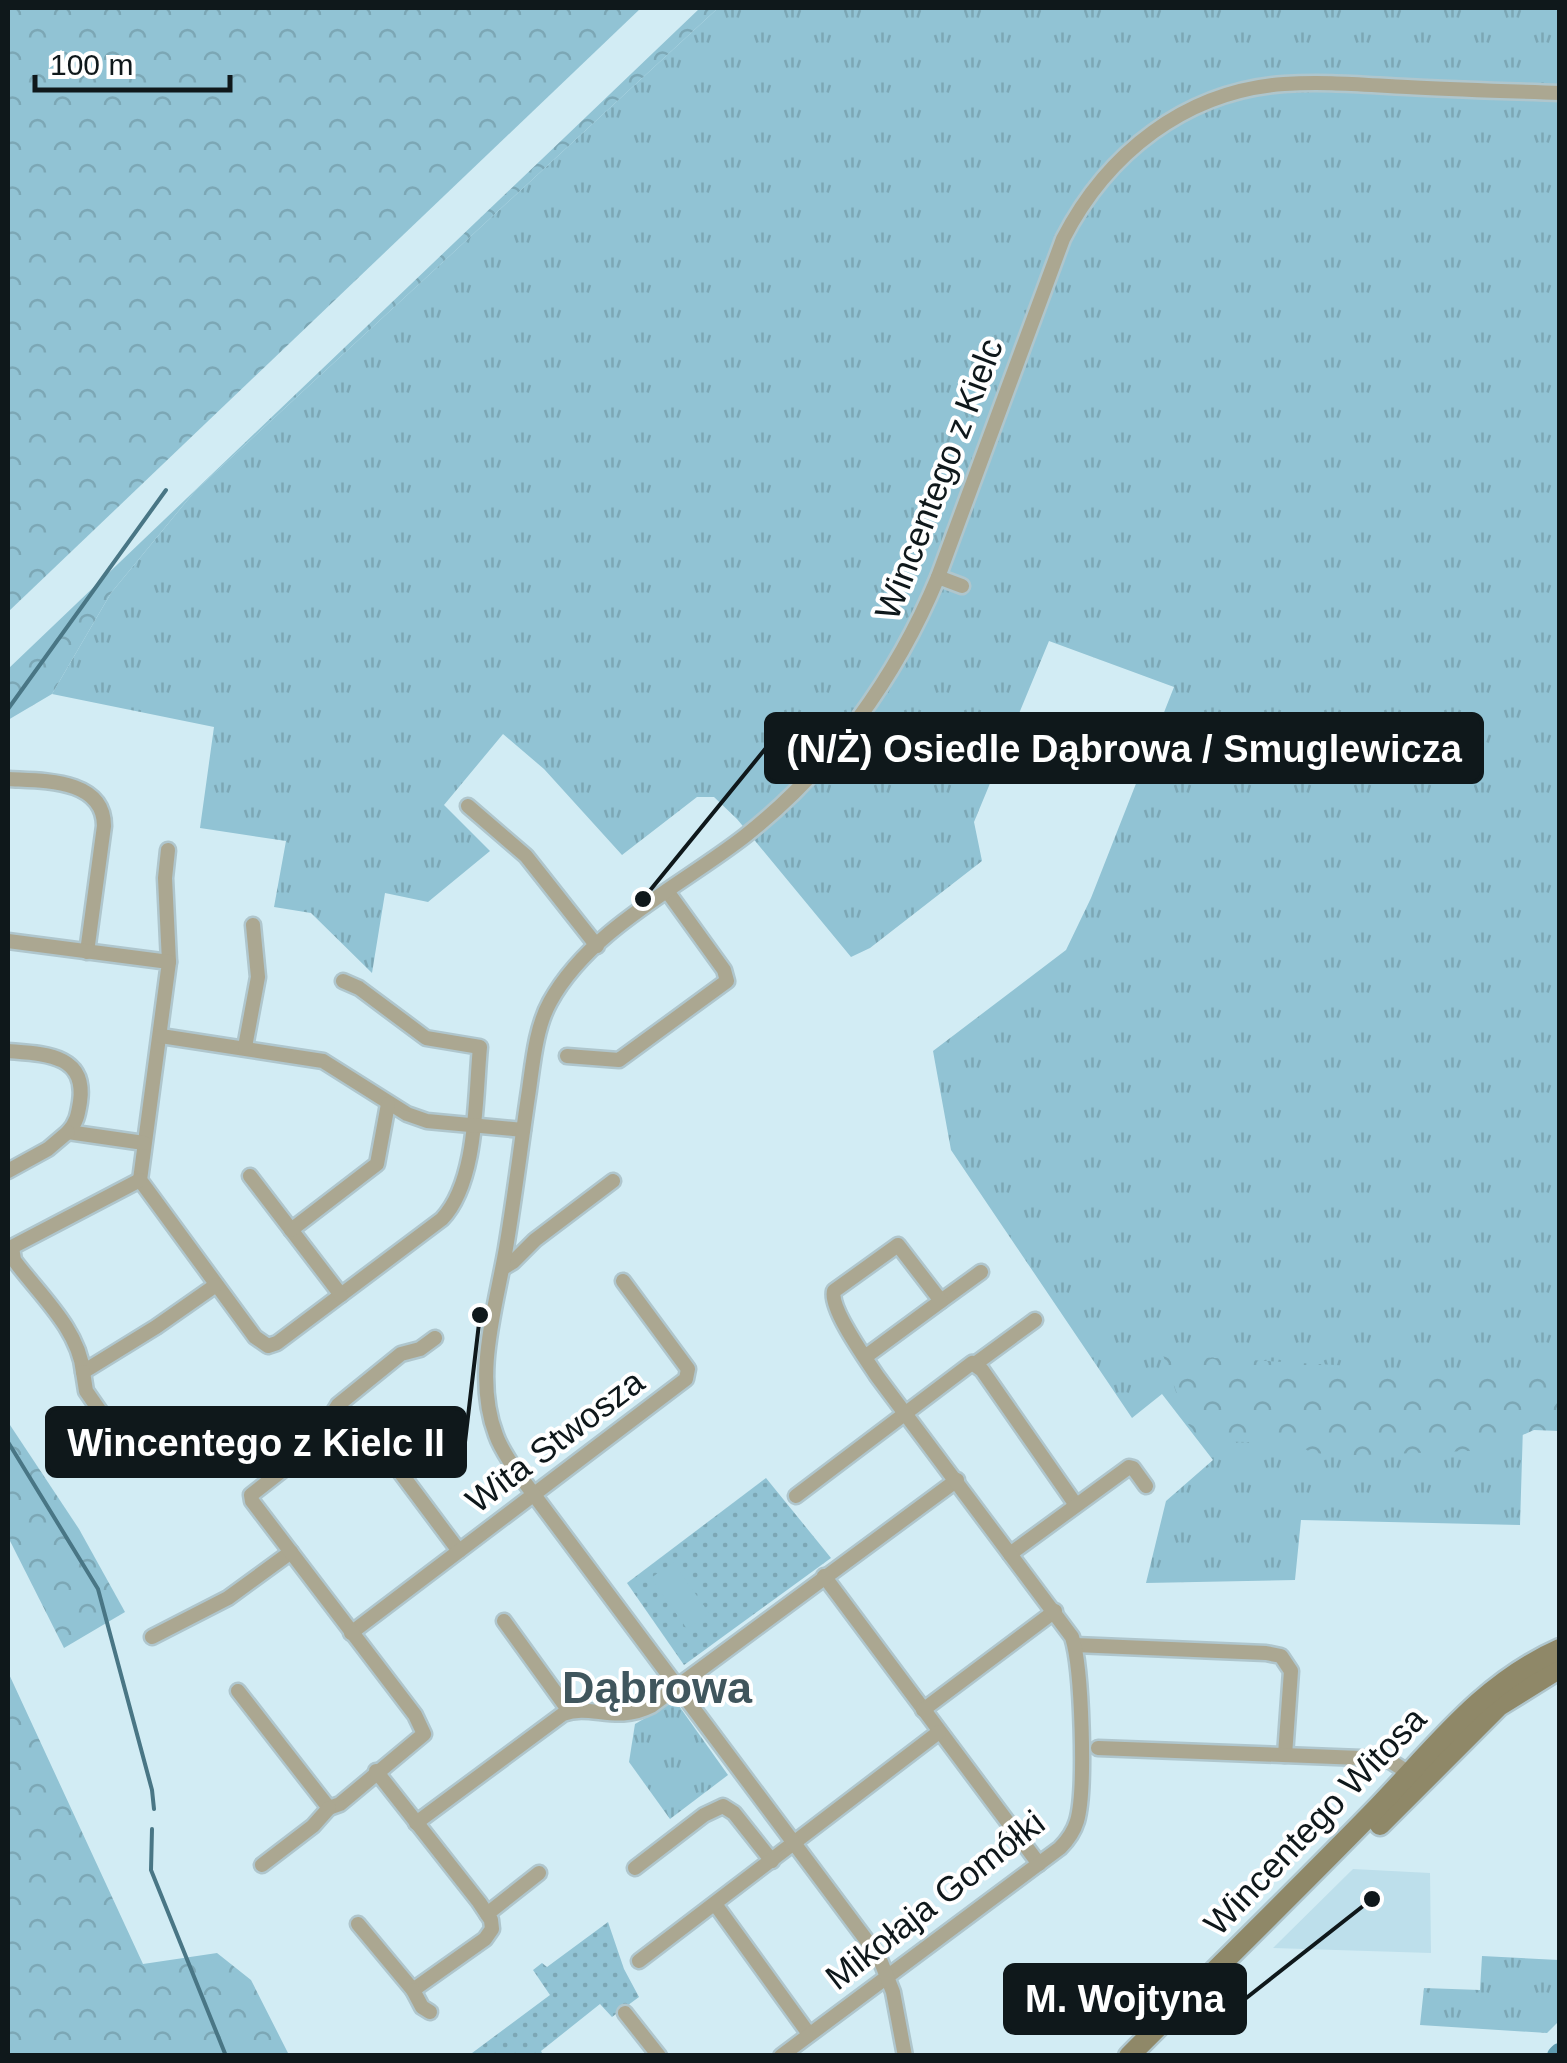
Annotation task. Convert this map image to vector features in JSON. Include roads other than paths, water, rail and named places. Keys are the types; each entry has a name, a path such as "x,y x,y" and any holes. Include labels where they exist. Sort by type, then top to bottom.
{"main road":[{"name":"Wincentego Witosa","path":"1129,2056 1475,1704 1512,1674 1560,1649"},
{"name":"Wincentego Witosa","path":"1148,2056 1499,1706 1560,1668"}],"street":[{"name":"Wincentego z Kielc","path":"906,2056 888,1976 879,1957 514,1468 495,1434 488,1393 488,1341 536,1048 548,1006 568,973 596,946 782,804 831,753 888,676 938,577 1063,239 1099,181 1138,142 1198,106 1231,94 1274,86 1560,93"},
{"path":"938,577 962,586"},
{"path":"8,779 70,785 102,810 104,826 88,952"},
{"path":"468,806 526,856 596,946"},
{"path":"168,850 165,878 170,962 140,1180 264,1345 277,1343 448,1214 462,1186 480,1048 426,1038 359,988 343,981"},
{"path":"567,1056 607,1061 624,1057 727,981 724,970 667,891"},
{"path":"245,1047 258,977 253,925"},
{"path":"8,941 170,962"},
{"path":"161,1036 322,1061 388,1104 427,1120 523,1130"},
{"path":"8,1051 59,1058 76,1070 82,1091 78,1117 68,1132 48,1149 8,1170"},
{"path":"291,1230 377,1164 388,1104"},
{"path":"68,1132 144,1143"},
{"path":"250,1176 340,1295"},
{"path":"120,1440 86,1391 78,1348 14,1260 12,1247 140,1180"},
{"path":"502,1268 613,1180"},
{"name":"Mikołaja Gomółki","path":"790,2053 810,2034 1039,1864 1069,1838 1078,1814 1079,1684 1074,1645 1055,1611 865,1357 832,1298 834,1292 898,1245 941,1302"},
{"path":"865,1357 981,1272"},
{"name":"Wita Stwosza","path":"352,1633 688,1376 688,1369 624,1280"},
{"path":"83,1372 216,1286"},
{"path":"796,1496 968,1364 974,1364 1036,1320"},
{"path":"262,1865 417,1741 424,1730 252,1501 254,1490 310,1448 344,1400 401,1354 435,1338"},
{"path":"974,1364 1076,1505"},
{"name":"Wita Stwosza","path":"394,1464 459,1551"},
{"path":"1010,1554 1129,1467 1134,1468 1146,1486"},
{"path":"416,1823 570,1711 631,1715 651,1706 957,1480"},
{"path":"152,1636 228,1598 290,1552"},
{"path":"824,1576 1039,1864"},
{"path":"923,1710 1055,1611"},
{"path":"504,1621 570,1711"},
{"path":"1074,1645 1281,1656 1291,1671 1285,1755"},
{"path":"238,1691 329,1808"},
{"path":"640,1961 939,1732"},
{"path":"1098,1748 1387,1759 1409,1773"},
{"path":"376,1771 492,1925 486,1939 413,1990"},
{"path":"634,1868 704,1814 723,1806 734,1813 772,1861"},
{"path":"487,1914 539,1873"},
{"path":"716,1904 810,2034"},
{"path":"358,1924 413,1990 422,2008 430,2012"},
{"path":"625,2013 659,2056"}],"waterway":[{"path":"8,709 166,490"},
{"path":"8,1442 98,1589 154,1809"},
{"path":"152,1829 151,1870 226,2056"}],"place":[{"name":"(N/Ż) Osiedle Dąbrowa / Smuglewicza","path":"643,899"},
{"name":"Wincentego z Kielc II","path":"480,1315"},
{"name":"M. Wojtyna","path":"1372,1899"}],"district":[{"name":"Dąbrowa","path":"657,1687"}]}
